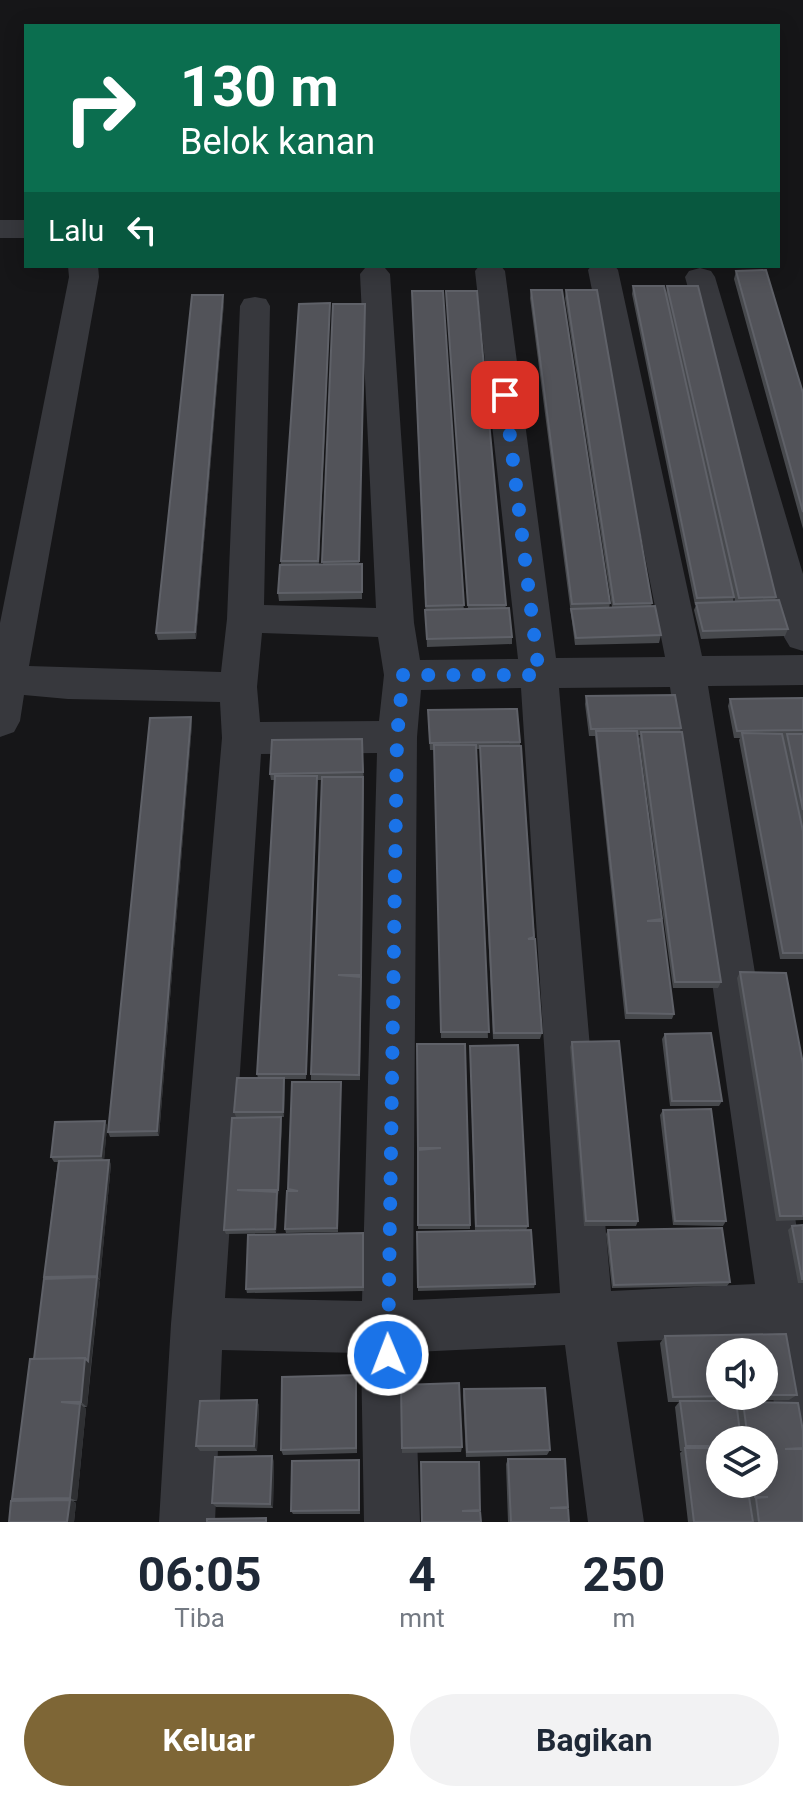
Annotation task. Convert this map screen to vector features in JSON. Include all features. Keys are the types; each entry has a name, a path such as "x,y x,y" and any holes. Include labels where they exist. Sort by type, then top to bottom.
{"street":[{"path":"0,229 24,229"},
{"path":"0,721 4,678 84,277 83,268"},
{"path":"603,270 687,673 793,1308 803,1416"},
{"path":"490,271 539,675 587,1318 616,1522"},
{"path":"375,274 395,623 403,675 397,737 387,1327 392,1522"},
{"path":"700,277 803,637"},
{"path":"187,1522 197,1324 242,738 238,687 245,619 255,306"},
{"path":"245,619 395,623"},
{"path":"403,675 803,670"},
{"path":"4,678 68,684 238,687"},
{"path":"242,738 397,737"},
{"path":"197,1324 387,1327 793,1308"}],"building":[{"path":"766,270 803,393 803,512 736,271"},
{"path":"633,286 664,286 734,597 697,598"},
{"path":"667,286 698,286 776,597 739,598"},
{"path":"531,290 562,290 610,603 572,604"},
{"path":"566,290 597,290 652,603 614,604"},
{"path":"412,291 443,291 464,605 426,606"},
{"path":"446,291 477,291 506,605 468,605"},
{"path":"192,295 223,295 195,632 156,633"},
{"path":"330,303 318,561 281,561 299,304"},
{"path":"333,304 365,304 359,561 322,562"},
{"path":"362,564 362,592 278,593 280,565"},
{"path":"779,600 788,629 703,631 696,603"},
{"path":"655,606 661,635 576,638 571,609"},
{"path":"509,608 512,637 427,639 425,610"},
{"path":"675,695 681,728 591,729 586,696"},
{"path":"803,698 803,730 737,731 730,699"},
{"path":"517,709 520,742 430,743 428,710"},
{"path":"191,717 157,1131 108,1132 150,718"},
{"path":"596,731 637,731 662,919 647,921 662,921 674,1014 627,1013"},
{"path":"641,732 682,732 721,982 675,982"},
{"path":"742,733 782,734 803,831 803,953 783,953"},
{"path":"787,734 803,734 803,810"},
{"path":"362,739 363,772 270,774 272,740"},
{"path":"434,745 476,745 489,1032 441,1032"},
{"path":"480,746 521,746 534,937 528,939 535,939 542,1033 494,1033"},
{"path":"275,776 317,776 306,1074 257,1074"},
{"path":"322,777 363,777 361,975 338,975 361,977 359,1075 311,1074"},
{"path":"740,972 786,973 803,1064 803,1216 780,1216"},
{"path":"711,1033 722,1101 672,1101 665,1034"},
{"path":"619,1041 638,1221 586,1221 572,1042"},
{"path":"417,1044 465,1044 470,1225 418,1225 418,1150 441,1148 418,1148"},
{"path":"518,1045 528,1226 476,1226 470,1046"},
{"path":"237,1078 284,1078 283,1112 234,1112"},
{"path":"292,1082 341,1082 337,1228 285,1229 287,1191 298,1191 288,1189"},
{"path":"711,1109 726,1221 675,1221 663,1110"},
{"path":"281,1117 278,1190 237,1190 277,1192 275,1229 224,1230 232,1118"},
{"path":"105,1121 101,1156 51,1157 55,1122"},
{"path":"109,1160 97,1276 44,1277 59,1161"},
{"path":"803,1225 803,1279 802,1279 792,1226"},
{"path":"722,1228 730,1282 614,1285 608,1230"},
{"path":"531,1230 535,1284 418,1287 417,1232"},
{"path":"363,1233 363,1287 246,1289 248,1235"},
{"path":"97,1277 88,1361 85,1358 34,1359 44,1279"},
{"path":"786,1334 797,1395 778,1395 778,1338 706,1338 706,1396 673,1397 665,1336"},
{"path":"85,1358 81,1402 61,1402 80,1404 70,1498 12,1499 30,1359"},
{"path":"356,1375 356,1448 281,1450 282,1377"},
{"path":"459,1383 462,1447 402,1448 401,1385"},
{"path":"545,1388 550,1450 467,1452 464,1389"},
{"path":"257,1400 254,1446 196,1446 200,1401"},
{"path":"680,1401 706,1401 706,1410 737,1410 739,1426 706,1426 706,1446 686,1446"},
{"path":"778,1403 798,1403 803,1448 785,1449 803,1449 803,1522 759,1522 756,1498 778,1498 778,1426 746,1426 744,1410 778,1410"},
{"path":"685,1448 706,1448 706,1498 749,1498 753,1522 694,1522"},
{"path":"272,1456 270,1504 212,1503 215,1457"},
{"path":"508,1459 565,1459 568,1507 550,1508 568,1508 569,1522 511,1522"},
{"path":"359,1460 359,1510 291,1511 292,1461"},
{"path":"421,1462 479,1462 480,1510 462,1511 480,1511 481,1522 422,1522"},
{"path":"70,1500 67,1522 9,1522 11,1501"},
{"path":"266,1518 266,1522 207,1522 207,1519"}],"route":[{"path":"388,1355 397,737 403,675 539,675 505,395"}]}
